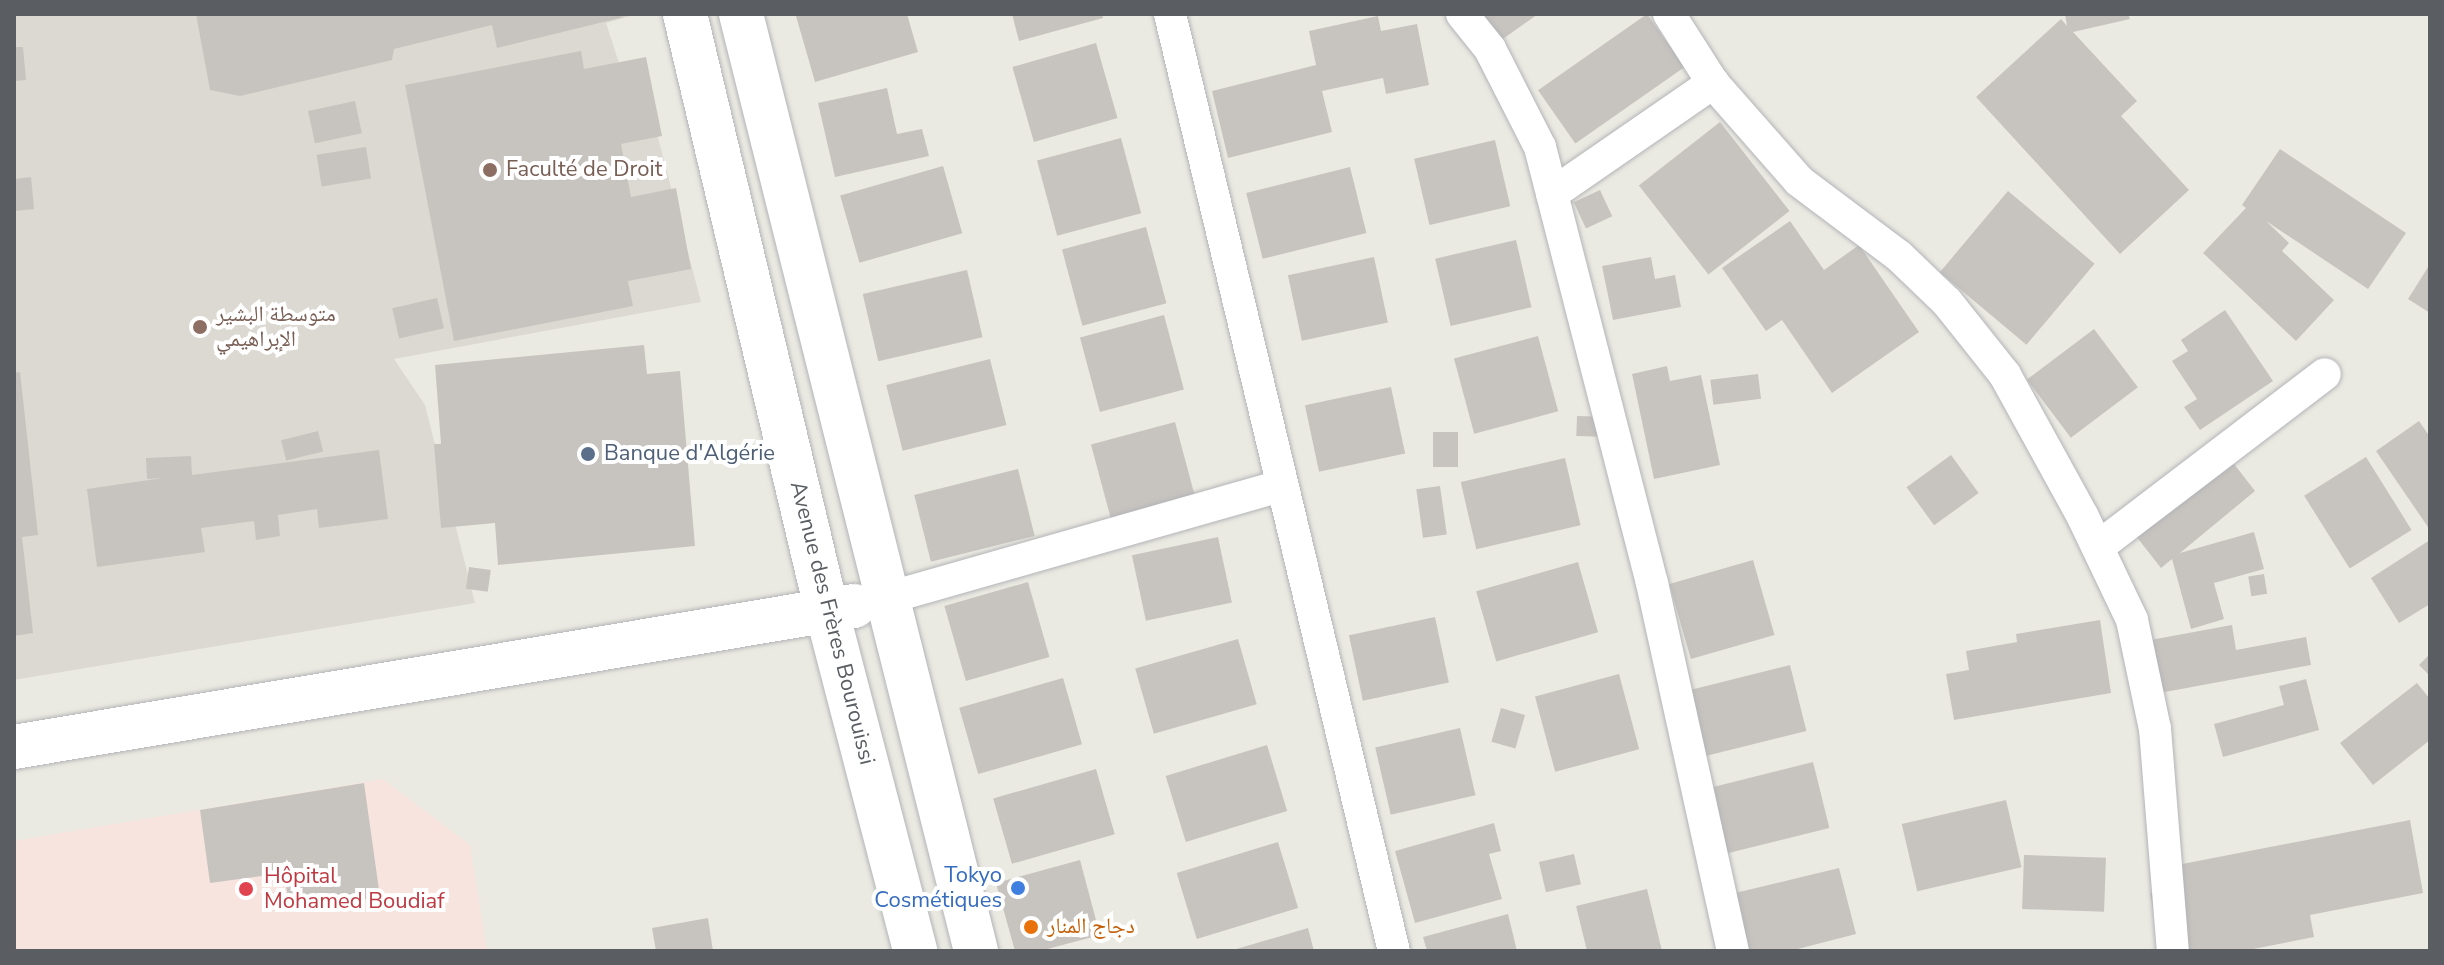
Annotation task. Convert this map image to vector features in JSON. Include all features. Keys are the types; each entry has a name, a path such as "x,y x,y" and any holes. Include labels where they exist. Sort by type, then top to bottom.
{"main road":[{"name":"Avenue des Frères Bourouissi","path":"685,14 827,612 915,951"},
{"path":"741,14 884,599 976,951"},
{"path":"14,747 827,612 884,599"}],"street":[{"path":"1170,14 1394,951"},
{"path":"1462,14 1490,49 1540,147 1652,583 1733,951"},
{"path":"1682,19 1713,83 1799,181 1899,256 1947,302 2005,375 2098,547 2132,620 2155,729 2173,951"},
{"path":"1552,194 1713,83"},
{"path":"2098,547 2325,374"},
{"path":"884,599 1282,486"}],"shaded area":[{"name":"متوسطة البشير الإبراهيمي","path":"14,14 637,14 606,23 620,66 638,61 701,302 394,359 425,405 475,603 14,680"},
{"name":"Hôpital Mohamed Boudiaf","path":"383,779 470,845 487,951 14,951 14,841"}],"building":[{"path":"196,14 609,14 624,17 497,48 492,25 394,49 392,60 240,96 210,90"},
{"path":"907,14 918,52 815,82 796,16"},
{"path":"1012,14 1102,14 1103,18 1019,41"},
{"path":"1481,14 1538,14 1500,41"},
{"path":"1647,14 1684,67 1575,144 1538,90"},
{"path":"2065,14 2128,14 2130,19 2073,32 2137,101 2121,116 2189,190 2120,254 1976,97 2061,19 2067,26"},
{"path":"1378,16 1381,31 1417,24 1429,85 1386,94 1383,78 1322,91 1332,132 1228,158 1212,91 1316,65 1309,31"},
{"path":"1096,43 1117,118 1034,142 1012,67"},
{"path":"14,47 23,47 26,80 14,81"},
{"path":"581,51 584,69 646,57 662,136 621,144 631,197 676,188 691,269 628,281 633,306 454,341 405,85"},
{"path":"887,88 897,134 922,129 929,156 835,177 818,103"},
{"path":"355,101 362,133 315,143 308,111"},
{"path":"1720,122 1790,211 1708,274 1639,185"},
{"path":"1121,138 1141,213 1057,236 1037,161"},
{"path":"1495,140 1510,206 1429,225 1414,159"},
{"path":"366,147 371,179 322,186 317,155"},
{"path":"2280,149 2406,233 2368,289 2266,221 2289,243 2282,251 2334,300 2296,341 2203,253 2246,208 2242,205"},
{"path":"943,166 962,233 859,263 840,195"},
{"path":"1350,167 1366,233 1263,259 1246,193"},
{"path":"31,177 34,209 14,211 14,179"},
{"path":"1600,190 1612,216 1586,229 1574,202"},
{"path":"2008,191 2095,264 2026,345 1940,272"},
{"path":"1790,221 1824,270 1859,245 1919,332 1832,393 1782,320 1766,331 1722,268"},
{"path":"1146,227 1166,303 1082,326 1062,250"},
{"path":"1516,240 1532,307 1451,326 1435,259"},
{"path":"1374,257 1388,323 1302,341 1288,275"},
{"path":"1651,257 1655,279 1675,275 1681,307 1613,320 1602,266"},
{"path":"2430,264 2430,313 2408,299"},
{"path":"967,270 983,337 878,361 863,294"},
{"path":"437,298 444,328 399,339 392,308"},
{"path":"2225,310 2273,381 2200,430 2184,407 2197,399 2172,361 2188,351 2181,340"},
{"path":"1164,315 1184,389 1100,412 1080,338"},
{"path":"2094,329 2138,387 2071,438 2027,380"},
{"path":"1538,336 1558,411 1474,434 1454,359"},
{"path":"644,345 647,374 680,371 695,546 498,565 495,523 441,528 434,444 441,444 435,365"},
{"path":"990,359 1006,425 903,451 886,385"},
{"path":"1667,366 1670,381 1701,375 1720,465 1654,479 1632,374"},
{"path":"20,372 38,535 22,537 33,633 14,636 14,373"},
{"path":"1758,374 1761,399 1713,405 1710,380"},
{"path":"1391,387 1405,454 1319,472 1305,405"},
{"path":"1577,416 1602,417 1601,437 1576,436"},
{"path":"2419,421 2430,437 2430,530 2376,451"},
{"path":"1175,422 1195,497 1111,520 1091,445"},
{"path":"318,431 323,451 286,461 281,440"},
{"path":"1433,432 1458,432 1458,467 1433,467"},
{"path":"379,450 388,519 319,528 317,509 278,515 280,536 256,540 254,521 201,528 205,552 97,567 87,489 163,478 147,479 146,458 191,456 192,475"},
{"path":"2224,451 2255,491 2180,553 2254,532 2264,569 2214,583 2224,619 2191,629 2172,559 2161,568 2128,526"},
{"path":"1951,455 1979,493 1934,525 1907,487"},
{"path":"2366,457 2412,530 2350,569 2304,496"},
{"path":"1565,458 1581,525 1476,549 1461,482"},
{"path":"1018,469 1035,536 931,562 914,495"},
{"path":"1440,486 1447,535 1423,538 1416,489"},
{"path":"1218,537 1232,603 1146,621 1132,555"},
{"path":"2430,540 2430,604 2399,623 2371,578"},
{"path":"1753,560 1774,635 1691,659 1669,584"},
{"path":"1578,562 1598,632 1496,661 1476,591"},
{"path":"469,567 491,570 488,592 466,589"},
{"path":"2264,574 2267,594 2251,596 2248,577"},
{"path":"1028,582 1049,657 966,681 944,606"},
{"path":"1435,617 1449,683 1363,701 1349,635"},
{"path":"2100,620 2111,693 1954,720 1946,674 1969,670 1966,651 2017,642 2016,634"},
{"path":"2232,625 2236,650 2306,637 2311,665 2154,694 2145,641"},
{"path":"1238,639 1257,704 1154,734 1135,668"},
{"path":"2430,654 2430,676 2419,665"},
{"path":"1790,665 1806,731 1703,757 1686,691"},
{"path":"1619,674 1639,749 1555,772 1535,697"},
{"path":"1063,678 1082,744 978,774 959,708"},
{"path":"2306,679 2319,730 2223,757 2214,724 2284,705 2279,686"},
{"path":"2417,683 2430,699 2430,740 2373,785 2340,743"},
{"path":"1501,708 1525,715 1515,749 1491,742"},
{"path":"1460,728 1476,795 1391,815 1375,748"},
{"path":"1267,745 1287,811 1186,842 1166,776"},
{"path":"1813,762 1829,828 1727,854 1710,788"},
{"path":"1096,769 1115,834 1012,864 993,798"},
{"path":"364,783 380,897 290,910 284,873 210,883 200,810"},
{"path":"2006,800 2022,867 1917,891 1902,824"},
{"path":"2410,820 2423,893 2310,915 2314,937 2243,951 2161,951 2150,893 2182,887 2177,865"},
{"path":"1494,823 1501,851 1489,854 1502,899 1415,923 1395,851"},
{"path":"1278,842 1298,908 1197,939 1177,873"},
{"path":"1574,854 1581,884 1546,892 1539,862"},
{"path":"2024,855 2106,858 2104,912 2022,909"},
{"path":"1080,860 1100,935 1040,951 1015,951 996,883"},
{"path":"1839,868 1856,934 1790,951 1749,951 1735,893"},
{"path":"1647,889 1662,951 1587,951 1576,906"},
{"path":"1508,914 1517,951 1427,951 1423,937"},
{"path":"708,918 713,951 656,951 652,928"},
{"path":"1308,928 1314,951 1233,951 1233,950"}],"place":[{"name":"Faculté de Droit","path":"490,170"},
{"name":"متوسطة البشير الإبراهيمي","path":"200,327"},
{"name":"Banque d'Algérie","path":"588,454"},
{"name":"Tokyo Cosmétiques","path":"1018,888"},
{"name":"Hôpital Mohamed Boudiaf","path":"246,889"},
{"name":"دجاج المنار","path":"1031,927"}]}
